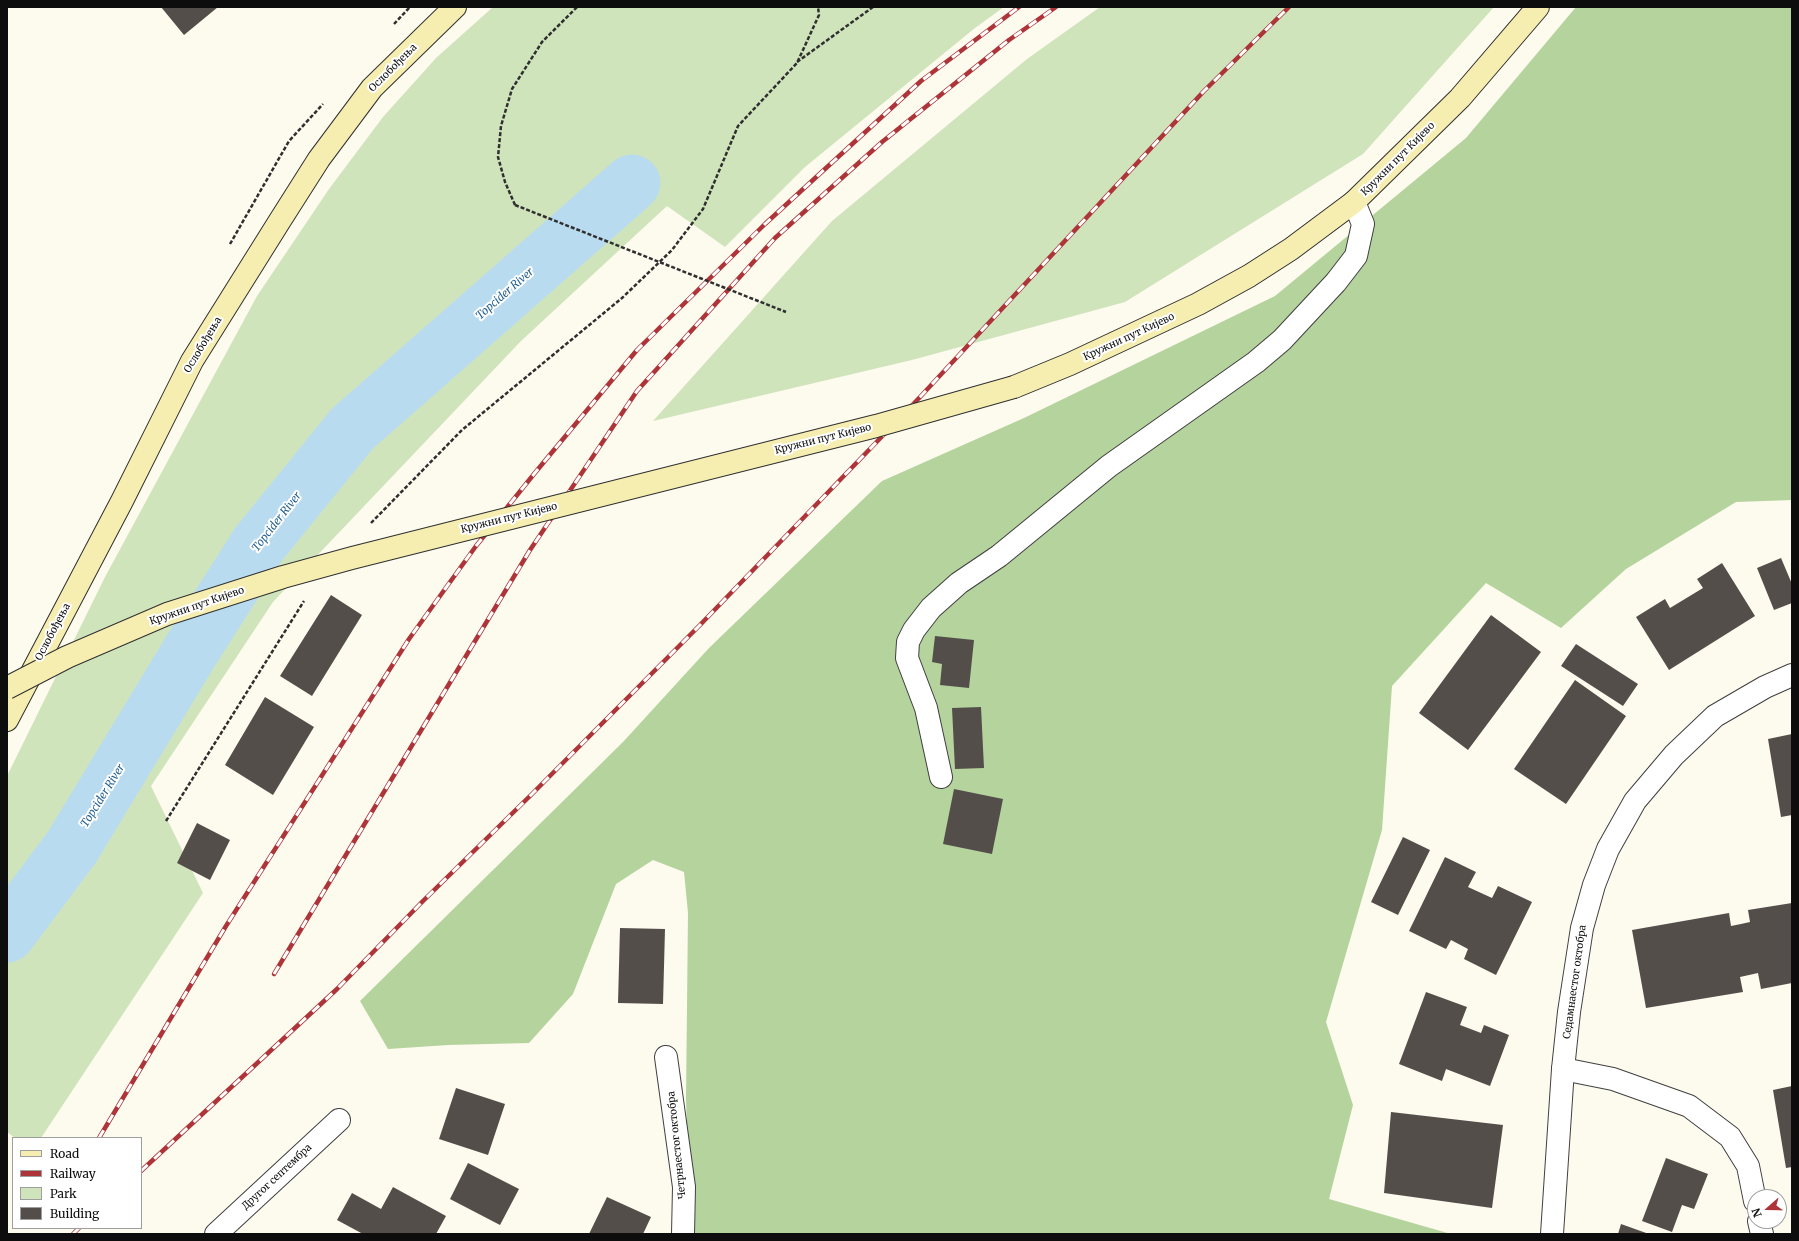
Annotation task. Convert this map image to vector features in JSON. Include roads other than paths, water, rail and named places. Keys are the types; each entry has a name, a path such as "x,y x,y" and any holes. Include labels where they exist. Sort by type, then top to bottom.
{"main road":[{"name":"Ослобођења","path":"7,720 122,501 192,361 279,222 319,159 372,88 455,7"},
{"name":"Кружни пут Кијево","path":"7,688 67,657 167,614 283,577 352,558 876,426 1014,387 1070,364 1198,304 1249,276 1291,249 1354,202 1460,98 1538,7"}],"street":[{"path":"941,777 926,708 907,658 908,642 918,624 931,608 959,583 999,556 1109,466 1256,362 1282,340 1336,282 1356,256 1363,224 1354,202"},
{"name":"Седамнаестог октобра","path":"1552,1234 1563,1070 1569,1012 1582,928 1594,885 1608,849 1634,801 1674,755 1715,716 1765,687 1792,675"},
{"name":"Четрнаестог октобра","path":"666,1057 684,1187 683,1234"},
{"path":"1563,1070 1613,1079 1689,1106 1730,1137 1748,1166 1753,1189"},
{"name":"Другог септембра","path":"216,1234 339,1120"}],"waterway":[{"name":"Topcider River","path":"7,934 72,847 190,652 258,545 352,429 632,183"}],"railway":[{"path":"100,1137 226,926 409,639 476,546 534,474 637,350 765,224 921,81 1019,7"},
{"path":"274,974 530,550 637,391 775,238 882,142 1009,40 1056,7"},
{"path":"142,1170 337,989 423,901 700,625 921,396 1204,91 1289,7"},
{"path":"73,1234 78,1229"}]}
